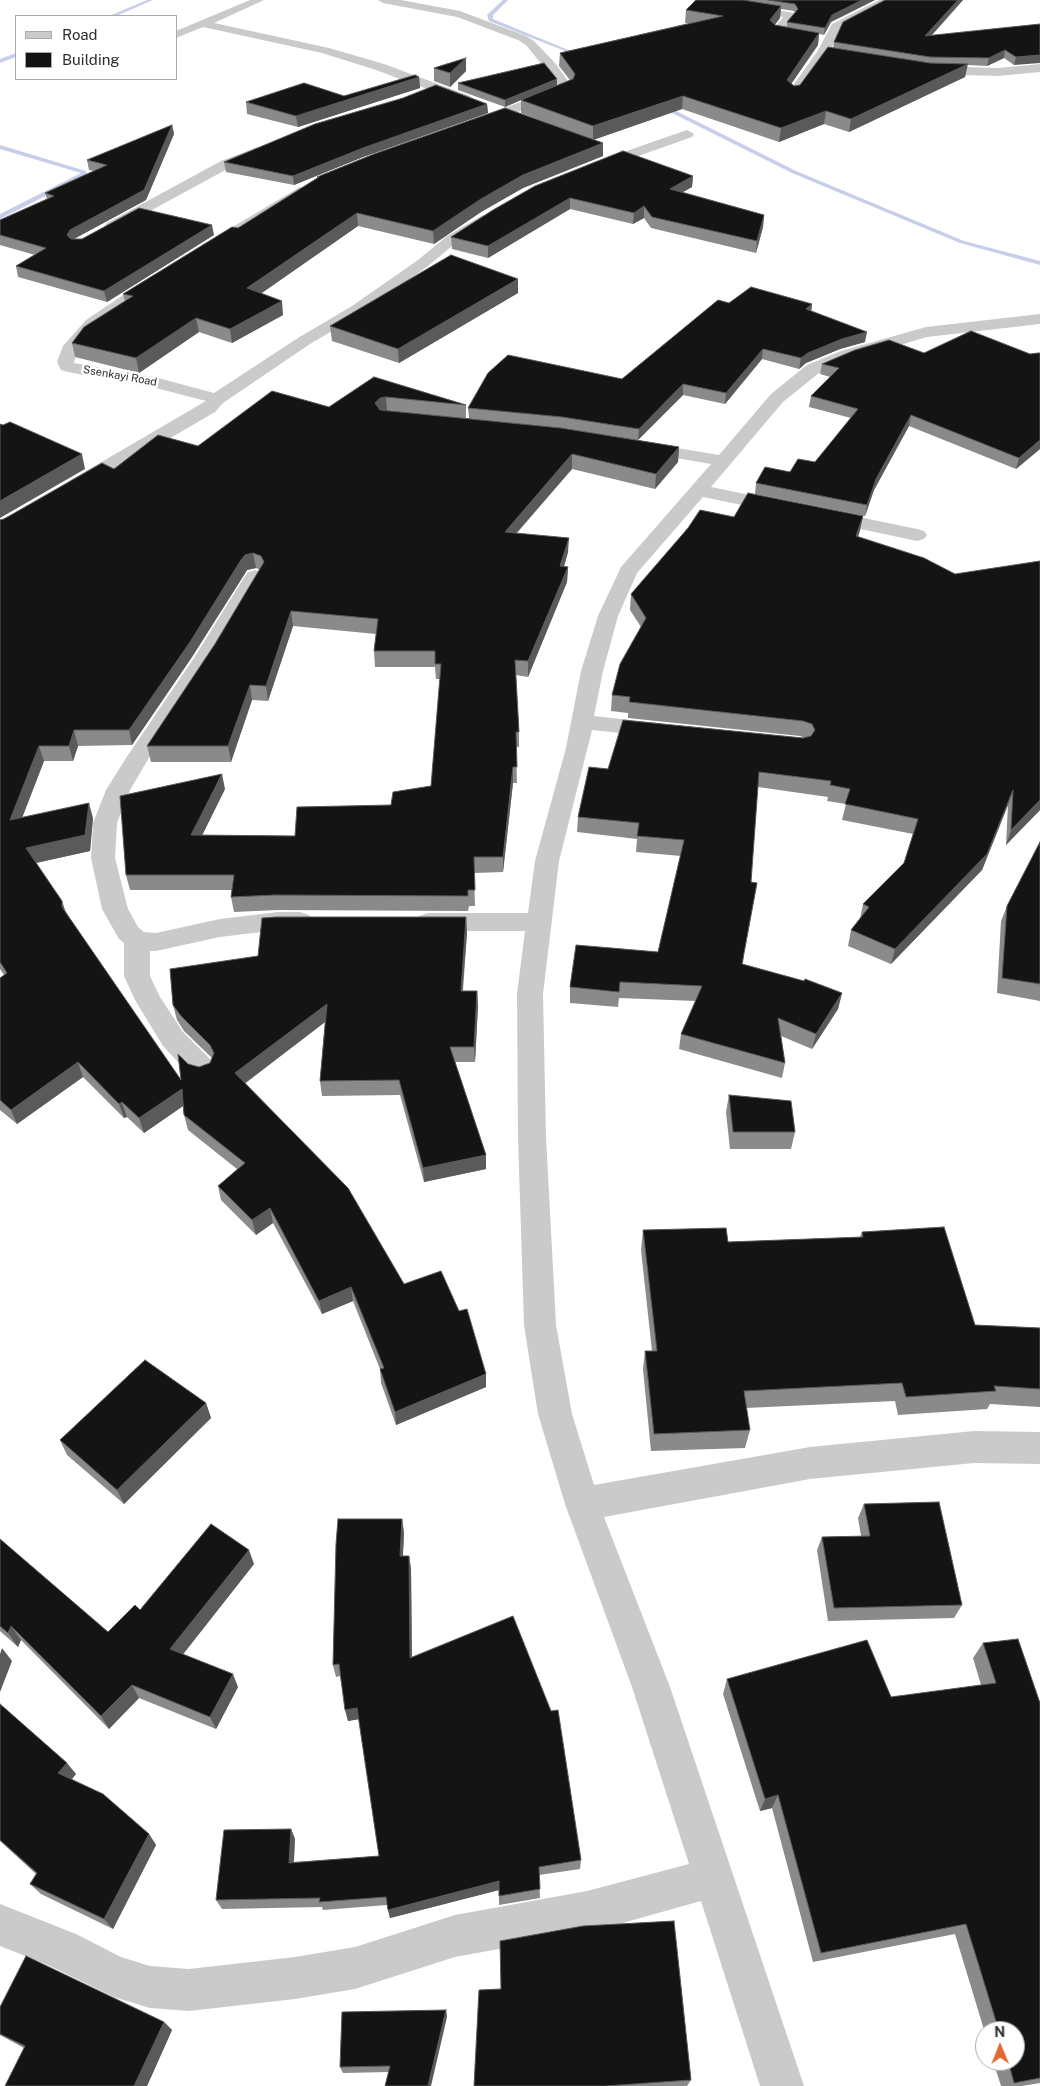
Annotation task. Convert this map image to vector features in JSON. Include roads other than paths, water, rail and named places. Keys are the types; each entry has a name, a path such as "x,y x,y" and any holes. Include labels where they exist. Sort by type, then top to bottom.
{"street":[{"path":"178,34 260,0"},
{"path":"383,0 460,14 522,38 530,43 551,66 567,88 468,127"},
{"path":"698,0 790,15 778,32 779,34 826,47"},
{"path":"793,94 826,47 836,26 888,0"},
{"path":"203,24 326,50 380,67 521,120"},
{"path":"826,47 830,56 871,62"},
{"path":"918,69 973,72 1040,68"},
{"path":"417,95 435,88"},
{"path":"581,172 620,156 687,134"},
{"path":"104,230 226,164 268,146"},
{"path":"602,150 620,156"},
{"path":"197,254 293,195 316,184"},
{"path":"60,494 209,408 217,399 304,341 358,309 423,263 452,239 495,213"},
{"name":"Ssenkayi Road","path":"164,274 92,323 69,349 65,362 67,366 74,368 158,383 217,399"},
{"path":"782,2086 651,1687 582,1504 555,1414 540,1325 532,1137 530,994 547,861 577,748 592,671 608,616 628,571 777,398 814,369 847,355 926,332 1040,319"},
{"path":"628,445 723,462"},
{"path":"699,490 917,535"},
{"path":"255,576 205,658 130,769 118,790 105,823 103,858 114,909 128,933 137,940 156,942 212,930 278,921 326,921"},
{"path":"582,722 681,732"},
{"path":"404,921 539,922"},
{"path":"137,940 137,976 148,1000 173,1038 202,1069"},
{"path":"582,1504 810,1462 974,1447 1040,1448"},
{"path":"0,1925 61,1948 114,1976 150,1987 189,1990 295,1978 355,1968 455,1936 587,1912 714,1878"}],"waterway":[{"path":"114,15 151,0"},
{"path":"506,0 490,15 491,20 581,57"},
{"path":"0,61 15,55"},
{"path":"661,103 676,113 794,172 859,200 962,242 1040,263"},
{"path":"0,147 84,172 84,175 0,217"}]}
